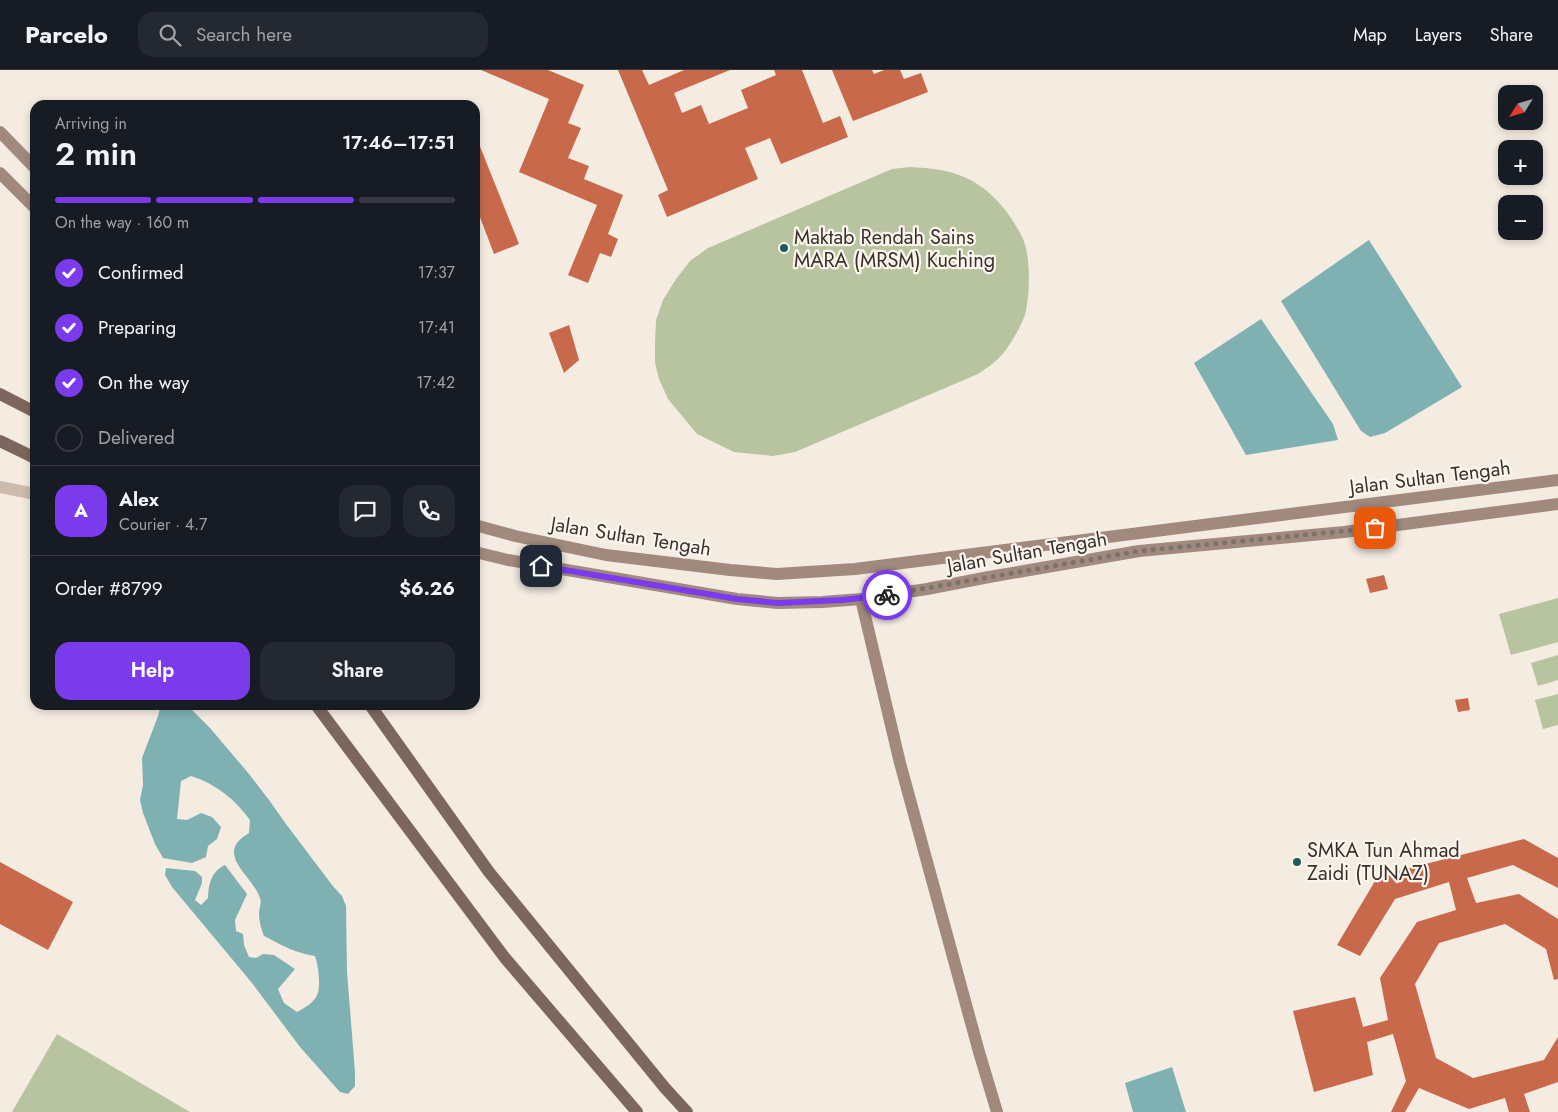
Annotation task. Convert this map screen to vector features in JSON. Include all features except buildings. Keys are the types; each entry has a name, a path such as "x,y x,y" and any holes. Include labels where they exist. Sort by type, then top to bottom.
{"main road":[{"path":"0,132 30,163"},
{"path":"0,173 30,203"},
{"path":"0,394 30,409"},
{"path":"0,441 30,456"},
{"name":"Jalan Sultan Tengah","path":"480,526 515,536 606,555 777,574 855,569 1558,480"},
{"name":"Jalan Sultan Tengah","path":"480,553 517,562 737,599 778,603 862,599 1139,551 1344,532 1558,504"},
{"path":"862,599 900,763 997,1112"},
{"path":"320,710 505,958 637,1112"},
{"path":"374,710 489,872 665,1088 687,1112"}],"street":[{"path":"0,487 30,493"}],"green space":[{"path":"910,167 950,172 977,184 996,199 1011,218 1023,239 1028,266 1029,287 1027,307 1020,326 1003,354 978,374 795,452 773,456 734,452 697,434 668,399 659,379 655,363 656,320 663,300 690,261 708,248 892,169"},
{"path":"1558,598 1558,642 1511,655 1499,614"},
{"path":"1558,655 1558,680 1538,686 1531,663"},
{"path":"1558,694 1558,725 1543,729 1535,700"},
{"path":"57,1034 190,1112 12,1112"}],"water":[{"path":"1369,240 1462,387 1385,433 1370,437 1361,431 1281,301"},
{"path":"1261,319 1333,424 1338,440 1246,455 1194,363"},
{"path":"160,710 192,710 249,774 342,896 346,906 347,972 355,1072 355,1086 348,1094 340,1092 300,1047 252,983 172,887 165,875 166,868 195,871 202,877 202,883 195,900 201,905 208,898 210,883 214,875 225,865 247,894 235,920 236,931 243,934 244,945 249,957 256,958 263,954 274,955 295,969 278,989 284,1003 297,1012 308,1006 318,993 319,988 315,956 300,953 264,936 259,916 260,898 256,889 238,864 235,856 234,849 239,841 249,833 250,820 238,805 209,783 191,776 181,781 177,819 187,820 201,813 212,817 221,827 217,839 208,846 206,857 192,863 163,858 155,844 140,800 143,785 142,758"},
{"path":"1172,1067 1186,1112 1133,1112 1125,1083"}],"way so far":[{"path":"887,595 1139,551 1375,528"}],"place":[{"name":"Maktab Rendah Sains MARA (MRSM) Kuching","path":"784,248"},
{"name":"SMKA Tun Ahmad Zaidi (TUNAZ)","path":"1297,862"}],"route":[{"path":"541,566 737,599 778,603 822,602 887,595"}]}
